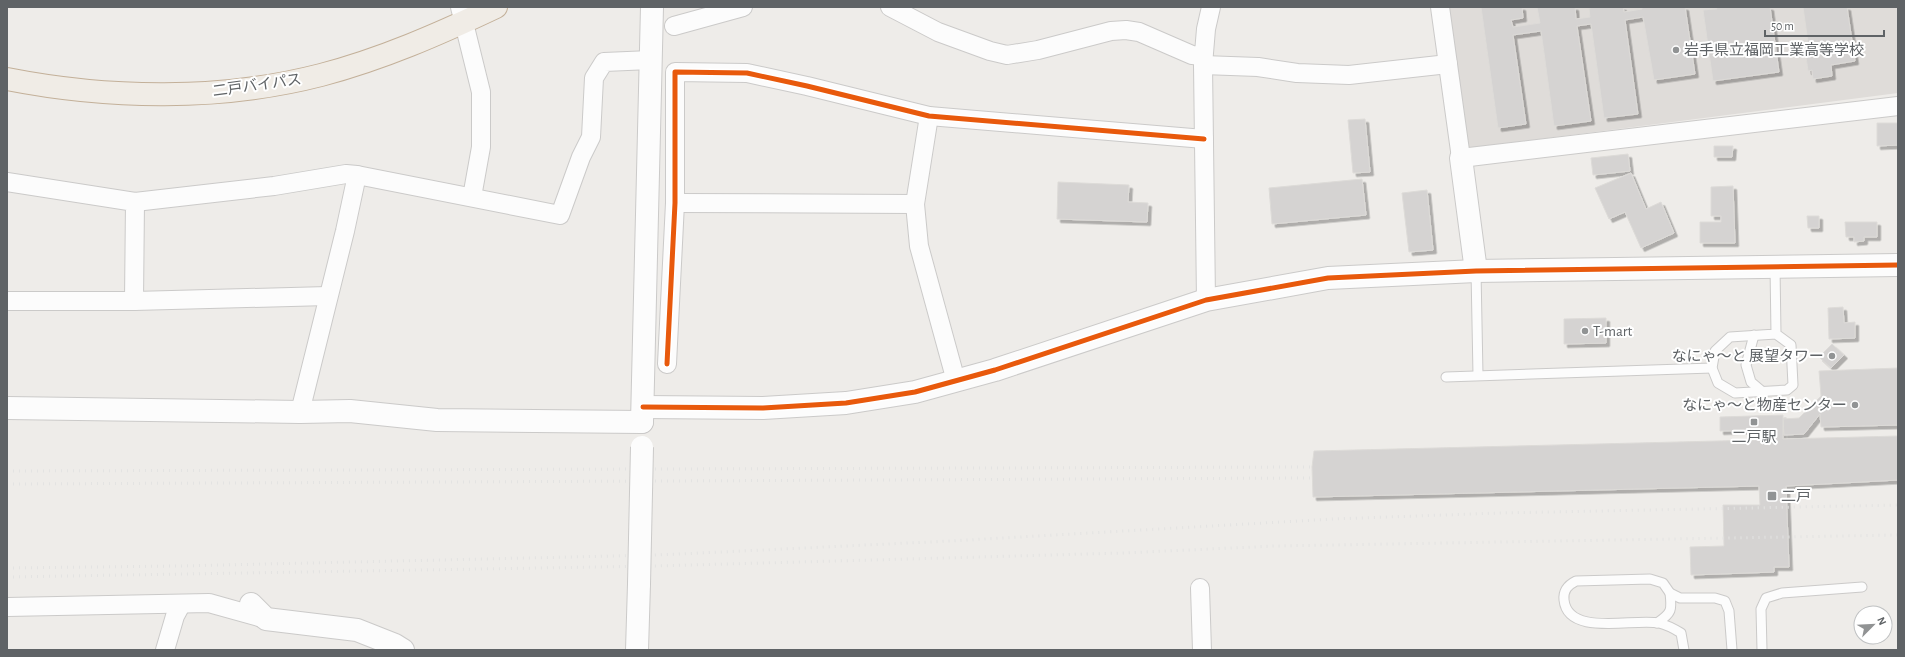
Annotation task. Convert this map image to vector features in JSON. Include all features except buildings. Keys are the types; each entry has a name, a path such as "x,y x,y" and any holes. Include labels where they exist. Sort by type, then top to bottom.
{"highway":[{"name":"二戸バイパス","path":"7,79 82,90 132,94 183,94 228,91 279,84 336,71 365,62 420,41 463,14 496,7"}],"street":[{"path":"637,650 652,7"},
{"path":"674,26 743,7"},
{"path":"890,7 938,32 990,51 1007,55 1038,50 1111,31 1126,30 1140,32 1203,60 1297,73 1349,75 1448,64"},
{"path":"1206,300 1203,60 1206,29 1211,7"},
{"path":"1440,7 1476,271"},
{"path":"463,14 481,92 482,147 472,197"},
{"path":"7,182 135,202 274,186 346,174 560,215 581,156 591,138 594,78 604,62 651,60"},
{"path":"667,364 675,203 675,72 747,73 929,116 1204,139"},
{"path":"1461,158 1898,106"},
{"path":"929,116 915,204 919,246 956,381"},
{"path":"300,412 345,231 357,176"},
{"path":"134,301 135,202"},
{"path":"675,203 915,204"},
{"path":"7,408 300,412 350,411 437,420 642,415 846,403 915,392 956,381 1206,300 1328,278 1476,271 1898,265"},
{"path":"7,301 134,301 328,296"},
{"path":"1200,588 1202,650"},
{"path":"7,607 181,605 209,603 357,630 395,645 403,650"},
{"path":"165,650 174,616 181,605"}],"lane":[{"path":"1776,267 1776,334"},
{"path":"1476,271 1478,375"},
{"path":"1776,334 1791,345 1793,385 1787,390 1764,393 1735,393 1718,383 1712,368 1715,351 1730,337 1776,334"},
{"path":"1754,335 1746,365 1752,382 1764,393"},
{"path":"1446,377 1712,368"},
{"path":"1657,622 1667,616 1672,608 1670,593 1663,583 1650,579 1576,581 1568,586 1563,595 1564,607 1573,618 1585,623 1657,622 1671,626 1681,633 1684,650"},
{"path":"1762,650 1761,609 1766,598 1782,593 1862,588"},
{"path":"1670,593 1680,598 1715,598 1725,601 1729,611 1732,650"}],"shaded area":[{"name":"岩手県立福岡工業高等学校","path":"1449,7 1898,7 1898,93 1469,148 1465,140"}],"railway":[{"path":"7,471 1312,467"},
{"path":"7,484 1312,478"},
{"path":"7,568 178,566 658,555 950,541 1333,519 1499,513 1898,505"},
{"path":"7,577 656,566 1123,553 1275,546 1898,535"}],"cycle path":[{"path":"667,364 675,203 675,72 747,73 929,116 1204,139"},
{"path":"643,407 763,408 846,403 915,392 995,370 1206,300 1328,278 1476,271 1898,265"}],"place":[{"name":"岩手県立福岡工業高等学校","path":"1676,50"},
{"name":"T-mart","path":"1585,331"},
{"name":"なにゃ～と 展望タワー","path":"1832,356"},
{"name":"なにゃ～と物産センター","path":"1855,405"},
{"name":"二戸駅","path":"1754,422"},
{"name":"二戸","path":"1772,496"}]}
